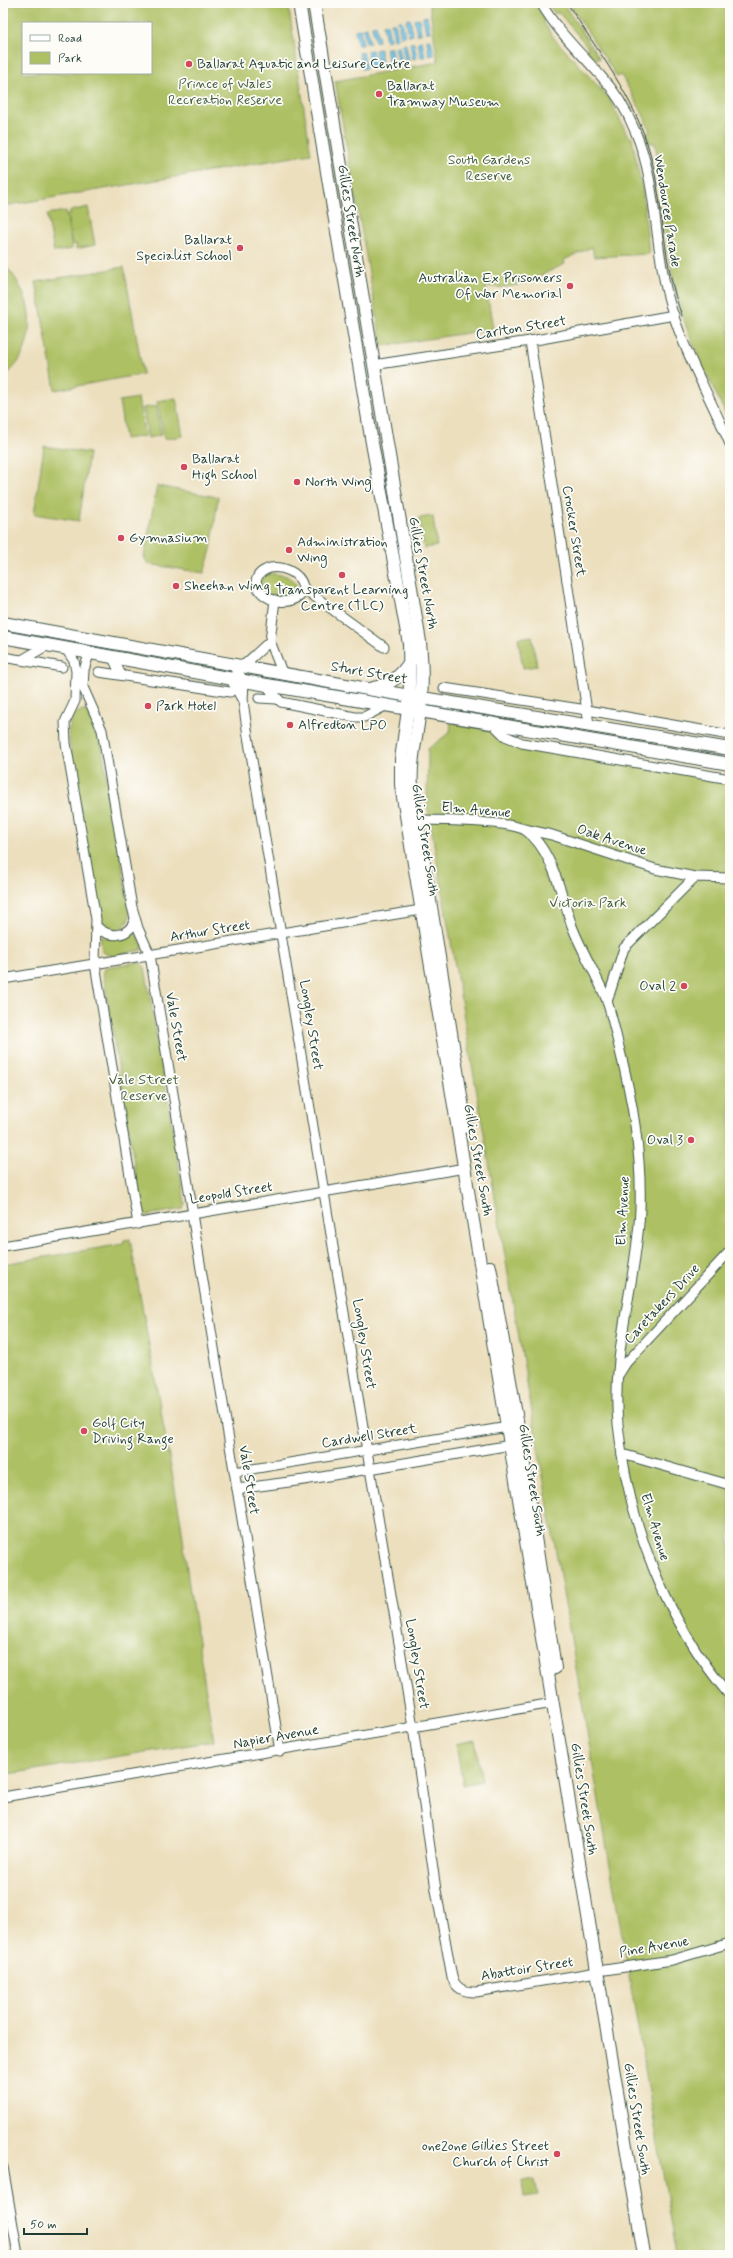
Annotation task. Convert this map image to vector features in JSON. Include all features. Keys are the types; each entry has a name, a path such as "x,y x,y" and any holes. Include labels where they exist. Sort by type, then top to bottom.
{"main road":[{"name":"Gillies Street North","path":"299,3 372,443 406,626 416,696"},
{"name":"Gillies Street North","path":"314,3 420,642 422,665 415,710"},
{"path":"327,170 338,153"},
{"path":"372,443 386,441"},
{"name":"Sturt Street","path":"3,623 244,665 368,689 589,724 730,749"},
{"name":"Sturt Street","path":"3,637 89,654 730,764"},
{"path":"368,689 394,681 400,676 411,660"},
{"name":"Gillies Street South","path":"415,710 411,770 418,820 426,909"},
{"name":"Gillies Street South","path":"415,710 401,758 400,777 426,909 468,1168 513,1426 557,1703 648,2253"}],"street":[{"name":"Wendouree Parade","path":"541,3 559,30 611,88 624,108 636,132 647,168 659,253 674,315 688,352 730,444"},
{"name":"Carlton Street","path":"373,365 530,341 674,315"},
{"name":"Crocker Street","path":"530,341 589,724"},
{"path":"303,588 302,593 296,599 275,600 262,595 257,586 258,577 265,570 276,568 290,571 300,580 303,588 384,647"},
{"path":"275,600 270,641 282,672"},
{"path":"244,665 270,641"},
{"path":"22,660 46,646"},
{"path":"66,649 73,658 76,668 76,698 64,727 66,743 96,926 95,964 138,1224"},
{"name":"Vale Street","path":"89,654 82,682 84,694 102,730 135,918 150,955 280,1751"},
{"path":"3,657 62,667"},
{"path":"113,658 121,675"},
{"path":"231,663 244,681"},
{"path":"100,672 230,692"},
{"path":"197,688 225,677"},
{"name":"Longley Street","path":"225,677 243,701"},
{"name":"Longley Street","path":"244,681 243,701 413,1727 436,1890 453,1980 461,1990"},
{"path":"265,684 277,699"},
{"path":"444,688 587,710 730,735"},
{"name":"Sturt Street","path":"259,698 277,699 283,702 358,717 367,716 387,705"},
{"path":"69,713 80,707 92,709"},
{"path":"492,722 505,736 522,743 730,779"},
{"name":"Elm Avenue","path":"418,820 480,823 521,828 536,841 551,866 574,929 607,1002 629,1089 640,1172 638,1233 618,1377 617,1410 622,1454 633,1510 655,1575 683,1628 708,1668 730,1696"},
{"name":"Oak Avenue","path":"521,828 552,835 655,869 695,877 730,878"},
{"path":"607,1002 624,948 695,877"},
{"name":"Arthur Street","path":"3,979 426,909"},
{"path":"96,926 106,934 119,935 129,929 135,918"},
{"name":"Leopold Street","path":"3,1246 468,1168"},
{"name":"Caretakers Drive","path":"618,1377 626,1363 730,1251"},
{"name":"Cardwell Street","path":"234,1472 513,1426"},
{"path":"237,1489 515,1445"},
{"path":"622,1454 730,1485"},
{"name":"Napier Avenue","path":"3,1796 280,1751 557,1703"},
{"name":"Pine Avenue","path":"601,1971 672,1960 730,1943"},
{"name":"Abattoir Street","path":"461,1990 481,1991 601,1971"},
{"path":"3,2167 18,2255"}],"green space":[{"name":"Prince of Wales Recreation Reserve","path":"3,3 288,3 311,154 3,206"},
{"name":"South Gardens Reserve","path":"429,3 535,3 545,20 544,23 553,37 608,97 611,97 611,102 628,136 632,138 643,194 649,254 594,257 592,247 564,260 565,264 527,282 507,287 486,286 493,329 382,346 335,81 438,62"},
{"path":"550,3 563,3 600,59 594,58 587,51 588,47 559,13 554,13 549,5"},
{"path":"569,3 730,3 730,424 694,347 680,307 667,242 663,215 667,212 655,143 649,143 646,134 650,131 642,112 621,75 617,77"},
{"path":"88,207 95,245 76,249 76,244 72,244 67,215 70,214 70,211"},
{"path":"66,211 72,249 54,252 47,214"},
{"path":"3,263 12,274 25,297 30,322 29,335 19,361 3,379"},
{"path":"124,267 143,374 55,390 36,282"},
{"path":"138,398 145,436 125,439 119,401"},
{"path":"176,398 183,436 164,439 157,401"},
{"path":"156,406 161,435 148,438 143,408"},
{"path":"44,446 89,453 79,521 34,514"},
{"path":"157,486 218,497 211,550 204,573 148,564 144,557"},
{"path":"433,516 437,546 424,548 419,518"},
{"path":"269,573 287,576 296,584 296,593 292,596 274,597 260,586 262,577"},
{"path":"532,636 537,666 523,668 518,638"},
{"path":"82,710 91,714 98,724 130,912 126,923 118,930 108,929 99,921 68,734 72,716"},
{"name":"Victoria Park","path":"451,722 492,730 503,739 515,745 730,781 730,2255 677,2255 427,803 428,749 450,732"},
{"path":"134,930 143,947 142,950 111,956 102,952 100,936 118,938 126,936"},
{"name":"Vale Street Reserve","path":"140,962 145,967 185,1203 183,1209 147,1215 142,1212 103,973 106,967"},
{"name":"Golf City Driving Range","path":"130,1239 181,1523 189,1585 214,1741 3,1775 3,1264 123,1244 124,1240"},
{"path":"475,1740 482,1781 463,1785 456,1744"},
{"path":"535,2179 538,2195 524,2197 522,2181"}],"water":[{"path":"427,16 430,32 426,32 423,17"},
{"path":"419,18 421,34 417,34 414,19"},
{"path":"410,19 413,35 409,36 406,20"},
{"path":"398,21 402,21 405,36 401,37"},
{"path":"391,23 395,23 398,38 394,39"},
{"path":"387,24 390,40 386,41 383,25"},
{"path":"376,25 379,41 375,42 372,26"},
{"path":"367,27 370,43 366,43 363,28"},
{"path":"360,29 363,45 358,45 355,30"},
{"path":"427,40 431,40 434,55 429,56"},
{"path":"422,41 425,57 421,57 418,42"},
{"path":"410,43 414,43 417,58 413,59"},
{"path":"406,44 409,60 405,61 402,45"},
{"path":"399,46 402,62 398,62 395,47"},
{"path":"386,48 391,48 393,63 389,64"},
{"path":"380,49 382,65 378,66 375,50"},
{"path":"372,50 375,66 370,67 367,51"},
{"path":"363,52 366,68 362,69 359,53"}],"tram line":[{"path":"567,3 614,75 635,113 643,133 655,173 667,256 675,296 682,316"}],"place":[{"name":"Ballarat Aquatic and Leisure Centre","path":"189,64"},
{"name":"Ballarat Tramway Museum","path":"379,94"},
{"name":"Ballarat Specialist School","path":"240,248"},
{"name":"Australian Ex Prisoners Of War Memorial","path":"570,286"},
{"name":"Ballarat High School","path":"184,467"},
{"name":"North Wing","path":"297,482"},
{"name":"Gymnasium","path":"121,538"},
{"name":"Administration Wing","path":"289,550"},
{"name":"Transparent Learning Centre (TLC)","path":"342,575"},
{"name":"Sheehan Wing","path":"176,586"},
{"name":"Park Hotel","path":"148,706"},
{"name":"Alfredton LPO","path":"290,725"},
{"name":"Oval 2","path":"684,986"},
{"name":"Oval 3","path":"691,1140"},
{"name":"Golf City Driving Range","path":"84,1431"},
{"name":"one2one Gillies Street Church of Christ","path":"557,2154"}]}
